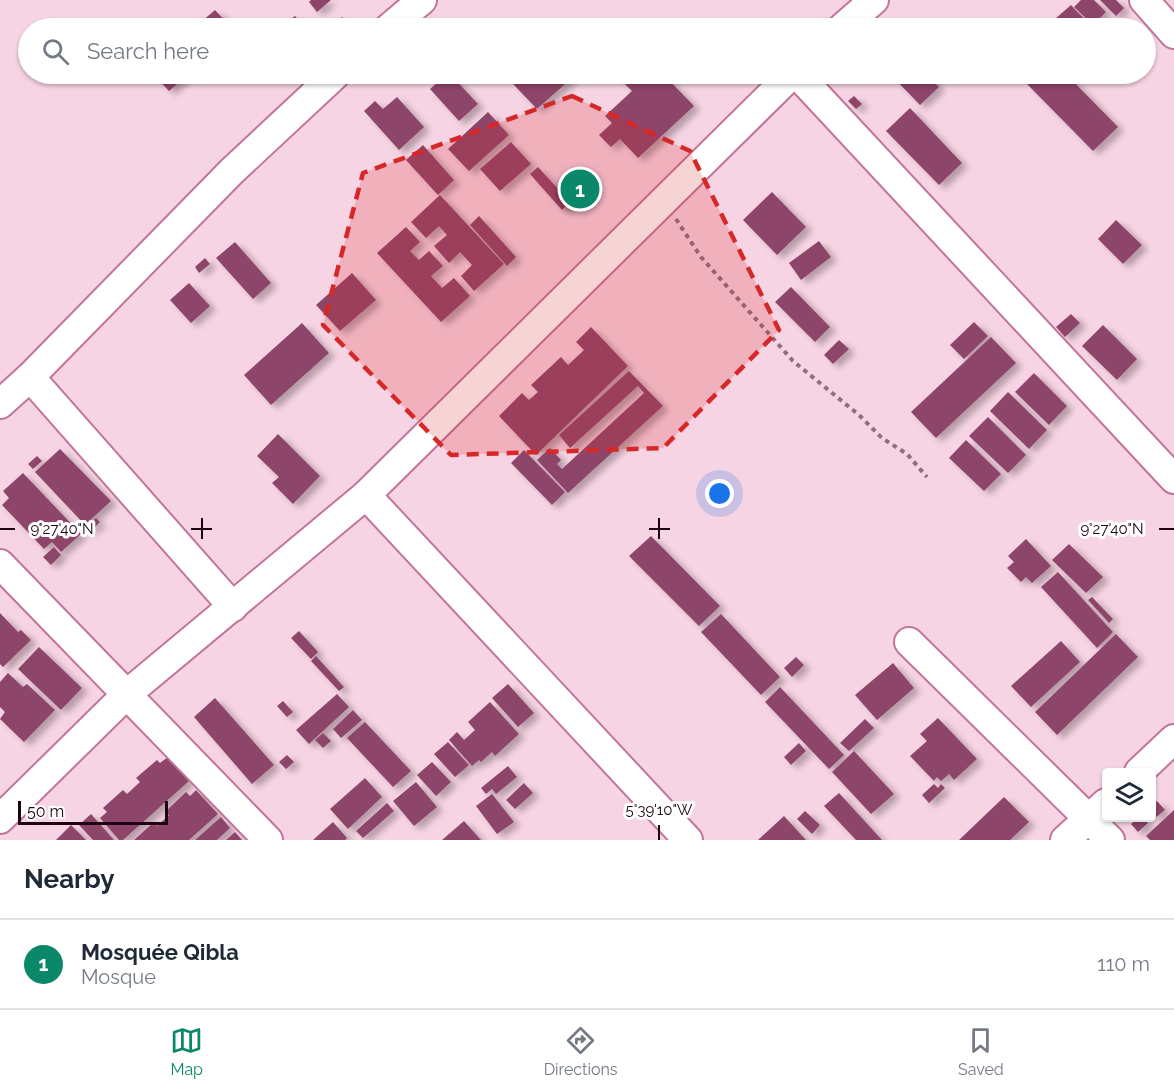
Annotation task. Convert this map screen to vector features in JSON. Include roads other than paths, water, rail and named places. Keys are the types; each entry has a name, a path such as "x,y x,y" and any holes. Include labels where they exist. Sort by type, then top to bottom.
{"street":[{"path":"401,18 422,0"},
{"path":"853,18 874,0"},
{"path":"1144,0 1174,34"},
{"path":"0,404 30,377 232,171 325,84"},
{"path":"0,819 127,694 366,495 782,84"},
{"path":"805,84 1174,479"},
{"path":"30,377 233,607"},
{"path":"366,495 688,840"},
{"path":"0,564 268,840"},
{"path":"909,642 1098,811 1110,840"},
{"path":"1143,768 1174,739"},
{"path":"1065,840 1098,811"}],"place":[{"name":"Mosquée Qibla","path":"580,189"}]}
